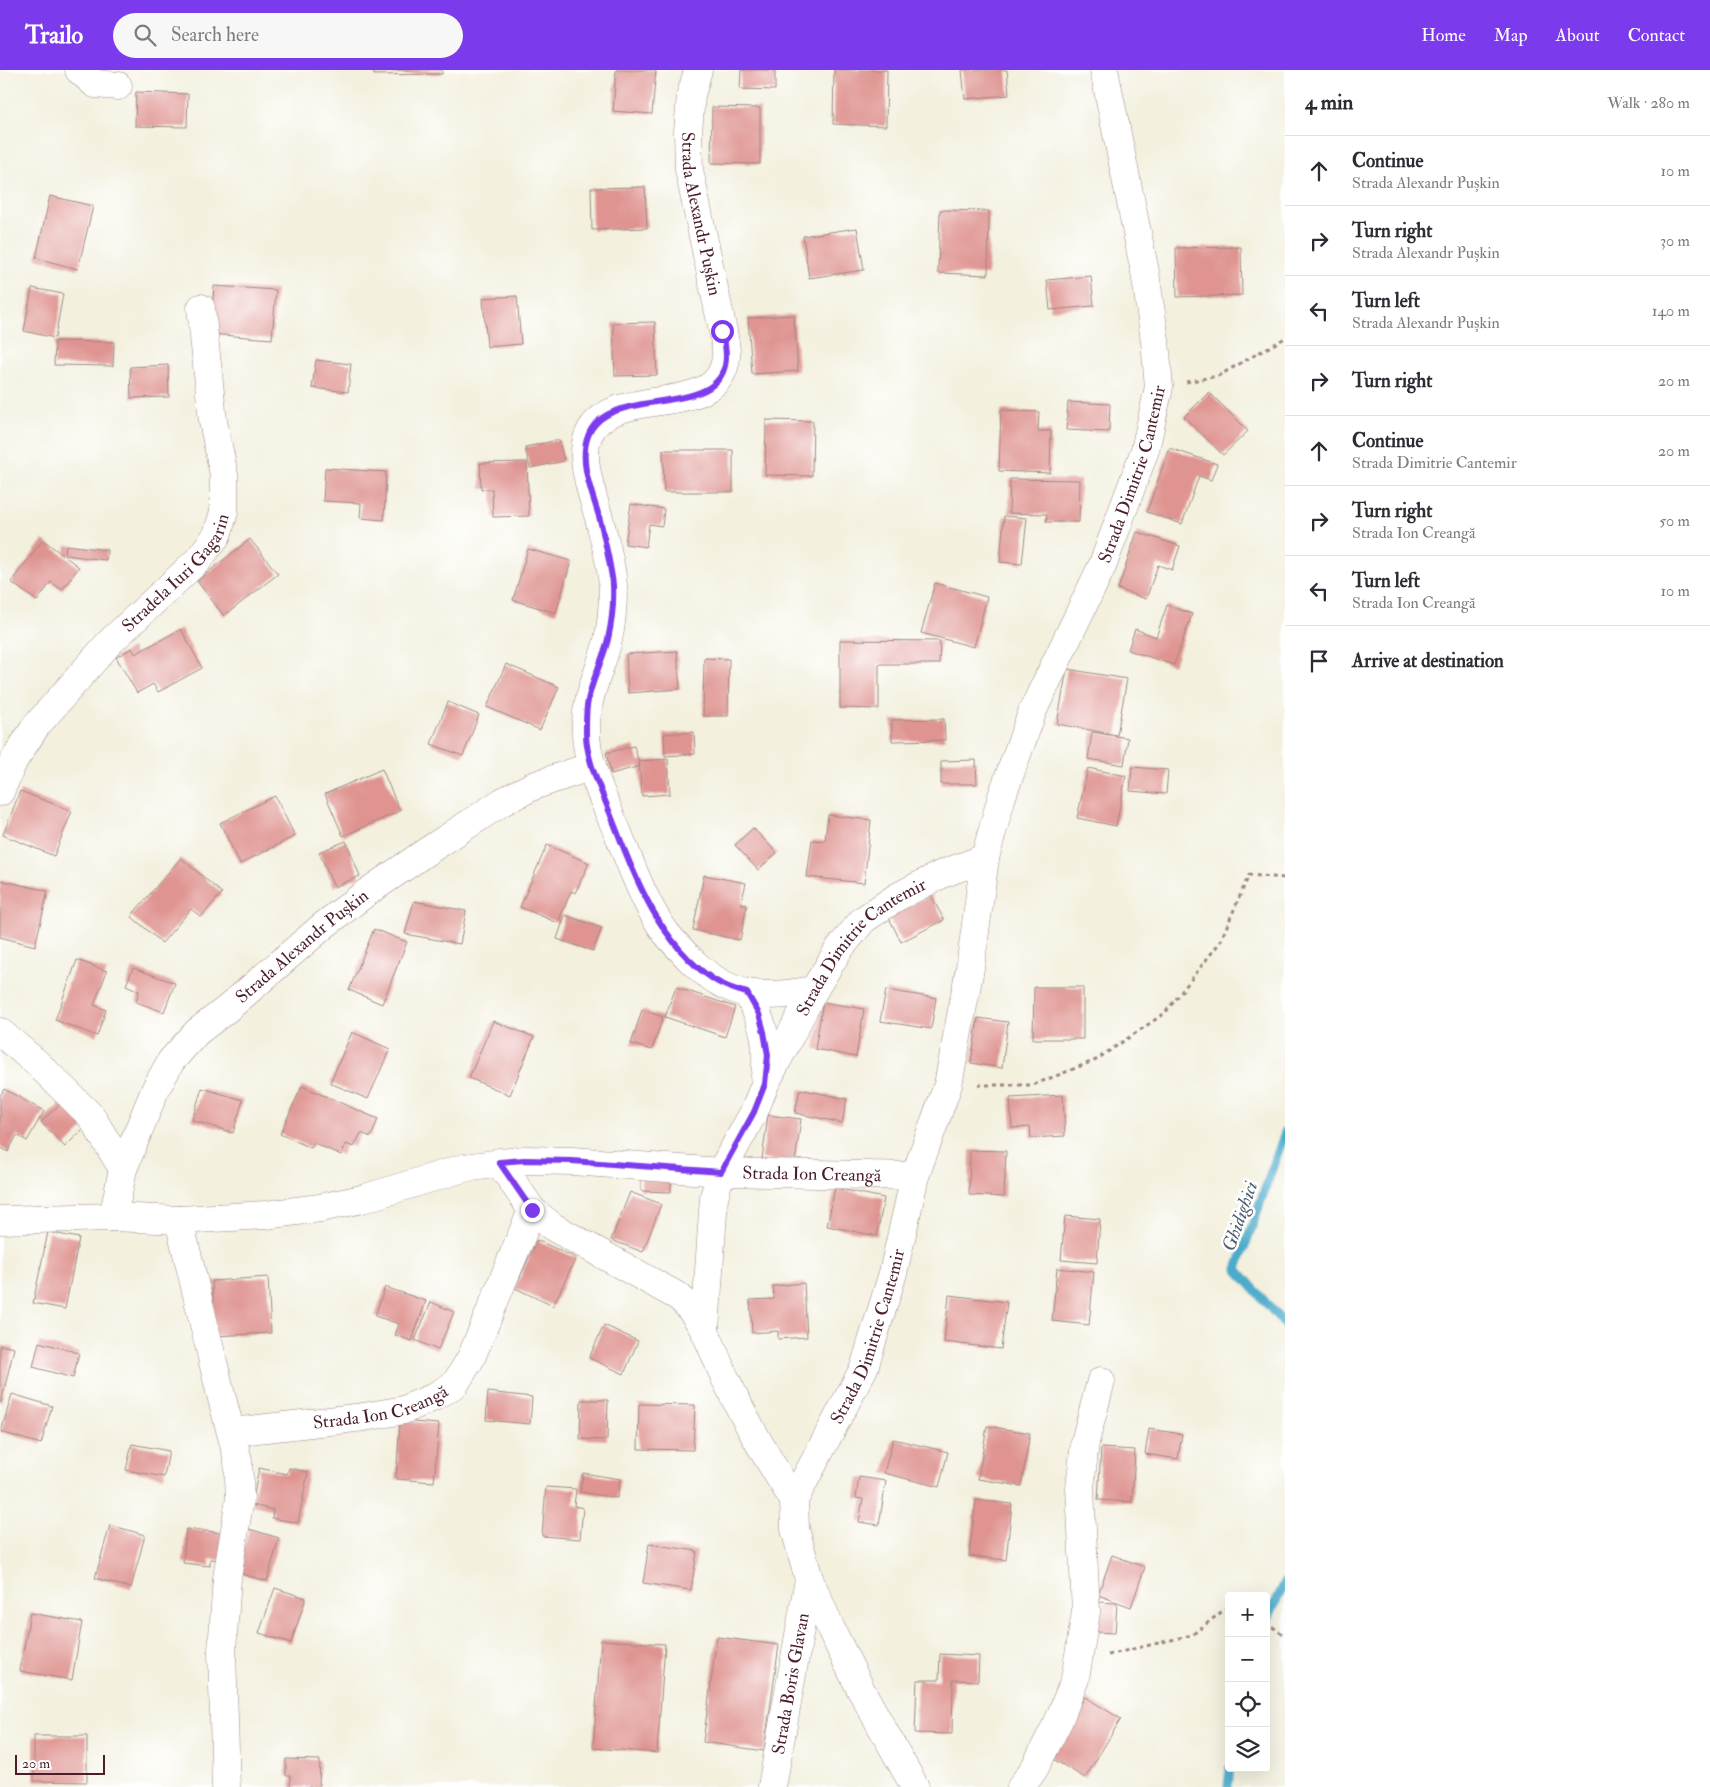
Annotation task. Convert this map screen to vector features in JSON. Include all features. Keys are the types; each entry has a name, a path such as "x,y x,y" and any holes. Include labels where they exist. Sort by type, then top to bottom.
{"street":[{"path":"78,70 96,84 118,86"},
{"name":"Strada Alexandr Pușkin","path":"698,70 691,95 688,132 689,170 726,357 722,374 712,386 694,395 656,400 618,410 600,418 588,435 585,450 586,468 602,529 612,585 613,611 608,640 587,704 585,733 592,766 633,869 653,911 666,932 680,949 713,979 747,993 778,996 814,990"},
{"name":"Strada Dimitrie Cantemir","path":"915,1787 861,1690 830,1629 808,1579 795,1529 794,1500 864,1368 893,1273 915,1176 948,1085 970,968 985,858 1002,796 1033,710 1103,564 1145,450 1158,387 1155,341 1145,272 1104,70"},
{"name":"Stradela Iuri Gagarin","path":"0,792 14,760 36,726 109,643 198,560 217,535 224,512 224,476 213,421 201,308"},
{"name":"Strada Alexandr Pușkin","path":"113,1217 123,1169 155,1090 171,1062 197,1032 227,1009 323,926 366,893 423,854 502,802 533,786 592,766"},
{"name":"Strada Dimitrie Cantemir","path":"705,1330 714,1197 721,1172 754,1112 765,1084 814,990 839,949 863,920 897,897 942,874 985,858"},
{"path":"747,993 759,1014 764,1032 768,1055 765,1084"},
{"path":"0,1032 38,1064 91,1116 123,1169"},
{"name":"Strada Ion Creangă","path":"0,1220 113,1217 179,1220 265,1215 320,1208 362,1199 464,1168 524,1160 572,1161 721,1172 915,1176"},
{"path":"499,1162 532,1210 553,1227 679,1296 692,1309 705,1330 725,1379 768,1460 794,1500"},
{"name":"Strada Ion Creangă","path":"232,1432 364,1417 404,1410 434,1397 455,1384 471,1358 532,1210"},
{"path":"179,1220 238,1460 240,1498 227,1578 222,1651 226,1787"},
{"path":"1021,1787 1034,1769 1060,1720 1075,1679 1086,1612 1080,1488 1085,1442 1101,1381"},
{"name":"Strada Boris Glavan","path":"772,1787 808,1579"}],"path":[{"path":"1158,387 1218,376 1285,338"},
{"path":"948,1085 1033,1085 1096,1060 1165,1013 1220,942 1249,875 1285,878"},
{"path":"1080,1652 1109,1655 1192,1635 1225,1609"},
{"path":"1270,1625 1284,1636"}],"building":[{"path":"374,70 442,70 442,74 374,75"},
{"path":"616,70 656,70 652,114 613,111"},
{"path":"741,70 775,70 775,90 740,89"},
{"path":"834,70 887,70 886,126 833,124"},
{"path":"962,70 1007,70 1009,95 965,99"},
{"path":"136,92 188,94 187,127 135,126"},
{"path":"712,107 760,108 760,164 711,163"},
{"path":"645,187 647,228 592,230 591,188"},
{"path":"50,196 93,206 78,269 36,258"},
{"path":"940,210 989,211 988,275 938,273"},
{"path":"857,228 864,270 809,278 803,236"},
{"path":"1241,247 1242,295 1177,297 1176,248"},
{"path":"1091,276 1094,306 1050,310 1047,280"},
{"path":"214,286 276,290 272,339 210,334"},
{"path":"32,288 63,294 55,338 24,331"},
{"path":"517,296 521,344 487,347 483,298"},
{"path":"794,315 798,371 752,374 748,318"},
{"path":"655,322 657,375 615,376 613,323"},
{"path":"55,341 114,342 113,366 54,365"},
{"path":"316,360 351,364 348,392 312,388"},
{"path":"168,365 169,397 131,398 130,367"},
{"path":"1209,392 1248,431 1223,455 1184,417"},
{"path":"1068,402 1110,404 1109,432 1066,430"},
{"path":"1001,410 1039,412 1038,431 1051,431 1050,473 999,471"},
{"path":"766,420 813,421 812,476 765,475"},
{"path":"559,440 564,461 530,468 525,447"},
{"path":"1169,448 1217,464 1211,480 1199,476 1182,524 1147,512"},
{"path":"663,450 733,450 733,492 664,492"},
{"path":"527,462 529,516 493,517 492,489 481,489 480,463"},
{"path":"325,468 386,472 384,520 360,518 361,503 323,501"},
{"path":"1010,479 1080,480 1079,522 1046,522 1047,514 1009,513"},
{"path":"631,504 664,509 662,526 649,524 646,547 625,544"},
{"path":"1004,516 1027,518 1022,564 1000,562"},
{"path":"1137,532 1180,546 1172,570 1158,565 1146,599 1118,589"},
{"path":"250,539 278,574 224,616 197,581"},
{"path":"43,540 79,567 62,590 51,582 37,601 11,582"},
{"path":"66,545 107,550 106,560 65,555"},
{"path":"528,549 571,561 556,613 513,600"},
{"path":"935,583 987,597 974,647 921,633"},
{"path":"1167,605 1192,614 1174,665 1128,650 1135,629 1156,637"},
{"path":"181,629 202,668 158,692 153,684 137,693 116,657 132,648 135,654"},
{"path":"840,640 940,641 939,664 879,664 879,709 840,708"},
{"path":"677,651 680,689 628,693 626,654"},
{"path":"704,658 729,659 728,716 703,716"},
{"path":"506,664 559,687 540,730 487,707"},
{"path":"1067,669 1127,679 1117,735 1057,724"},
{"path":"448,702 479,715 463,756 431,744"},
{"path":"944,719 945,740 892,741 892,720"},
{"path":"694,732 695,754 665,756 664,734"},
{"path":"1092,732 1128,738 1124,765 1088,759"},
{"path":"634,746 640,766 611,774 606,753"},
{"path":"668,759 670,794 642,796 639,761"},
{"path":"976,760 977,784 941,784 941,761"},
{"path":"1132,767 1168,770 1166,794 1130,791"},
{"path":"1088,768 1126,776 1116,826 1077,818"},
{"path":"382,769 400,811 343,836 325,794"},
{"path":"20,791 72,811 54,856 3,835"},
{"path":"275,796 295,836 240,864 220,823"},
{"path":"828,815 871,820 864,883 807,877 812,840 825,841"},
{"path":"753,828 777,853 758,870 735,845"},
{"path":"346,841 360,876 334,887 319,852"},
{"path":"547,845 589,863 575,893 571,891 558,923 520,907"},
{"path":"181,858 222,893 201,917 191,909 162,943 131,916"},
{"path":"704,875 746,883 741,904 747,905 740,940 693,930"},
{"path":"0,880 48,891 35,946 0,937"},
{"path":"931,895 944,920 901,942 888,916"},
{"path":"414,901 466,911 460,944 405,934"},
{"path":"565,915 602,928 593,951 557,939"},
{"path":"374,929 407,942 382,1004 349,990"},
{"path":"77,960 107,971 94,1005 106,1010 97,1036 55,1020"},
{"path":"133,968 175,983 164,1012 136,1002 139,991 126,985"},
{"path":"676,987 735,1007 725,1037 665,1017"},
{"path":"1034,987 1083,987 1083,1039 1033,1039"},
{"path":"886,990 936,998 931,1029 880,1021"},
{"path":"823,1002 864,1009 856,1057 815,1049"},
{"path":"642,1010 663,1017 652,1050 631,1044"},
{"path":"978,1018 1008,1022 1002,1068 971,1063"},
{"path":"493,1021 534,1037 510,1095 469,1078"},
{"path":"352,1032 390,1049 368,1099 330,1083"},
{"path":"302,1086 378,1119 371,1137 361,1133 354,1147 346,1144 341,1155 314,1143 311,1148 280,1134"},
{"path":"202,1088 243,1100 233,1133 192,1120"},
{"path":"4,1089 44,1111 27,1141 17,1135 8,1152 0,1147 0,1096"},
{"path":"800,1089 847,1099 842,1123 795,1113"},
{"path":"1063,1095 1065,1136 1031,1138 1030,1127 1012,1128 1010,1098"},
{"path":"61,1103 84,1128 65,1147 41,1122"},
{"path":"768,1115 801,1119 795,1163 762,1159"},
{"path":"970,1150 1006,1151 1004,1197 969,1195"},
{"path":"641,1176 671,1176 671,1192 641,1191"},
{"path":"835,1188 884,1198 877,1236 827,1226"},
{"path":"630,1192 661,1204 643,1252 611,1240"},
{"path":"1065,1216 1100,1219 1097,1263 1061,1260"},
{"path":"48,1232 79,1238 65,1309 33,1303"},
{"path":"537,1240 576,1258 553,1306 515,1288"},
{"path":"1057,1268 1094,1272 1089,1325 1052,1321"},
{"path":"268,1277 271,1333 215,1336 212,1281"},
{"path":"804,1283 807,1337 778,1339 778,1331 752,1333 750,1300 774,1299 773,1286"},
{"path":"385,1287 426,1301 412,1341 395,1335 399,1324 375,1316"},
{"path":"949,1295 1007,1302 1001,1349 944,1342"},
{"path":"431,1302 454,1312 438,1350 415,1340"},
{"path":"604,1325 638,1341 624,1374 589,1358"},
{"path":"39,1342 79,1353 73,1378 33,1367"},
{"path":"0,1345 14,1348 1,1403 0,1403"},
{"path":"488,1392 532,1397 530,1424 486,1420"},
{"path":"12,1394 52,1406 41,1444 1,1432"},
{"path":"581,1400 608,1400 607,1440 580,1439"},
{"path":"639,1404 695,1405 693,1450 638,1449"},
{"path":"400,1421 439,1424 434,1482 396,1479"},
{"path":"987,1426 1030,1433 1021,1486 978,1479"},
{"path":"1149,1429 1182,1434 1178,1459 1145,1454"},
{"path":"893,1439 948,1452 939,1487 884,1473"},
{"path":"132,1444 169,1451 164,1477 126,1470"},
{"path":"1101,1448 1135,1450 1132,1502 1098,1500"},
{"path":"259,1468 287,1474 289,1468 308,1472 298,1523 272,1518 273,1510 252,1505"},
{"path":"583,1473 620,1479 617,1498 580,1492"},
{"path":"859,1477 886,1481 879,1525 859,1522 863,1499 856,1498"},
{"path":"546,1487 576,1489 574,1506 583,1508 580,1539 542,1536"},
{"path":"976,1500 1012,1504 1006,1560 969,1556"},
{"path":"110,1525 145,1535 131,1588 95,1578"},
{"path":"186,1529 225,1533 222,1560 210,1559 210,1566 183,1563"},
{"path":"249,1529 279,1538 267,1581 237,1573"},
{"path":"649,1544 697,1551 691,1590 643,1583"},
{"path":"1112,1555 1145,1567 1131,1607 1098,1595"},
{"path":"275,1588 306,1598 291,1643 259,1633"},
{"path":"1097,1602 1117,1603 1115,1633 1095,1632"},
{"path":"30,1613 82,1622 72,1680 20,1671"},
{"path":"717,1637 779,1645 764,1751 703,1742"},
{"path":"601,1640 665,1644 657,1753 593,1748"},
{"path":"940,1654 979,1656 978,1681 953,1680 952,1734 915,1733 917,1680 939,1680"},
{"path":"1085,1697 1121,1719 1085,1778 1048,1756"},
{"path":"34,1736 87,1736 87,1782 34,1781"},
{"path":"286,1759 320,1760 319,1787 290,1787 291,1776 286,1776"}],"waterway":[{"name":"Ghidighici","path":"1285,1132 1237,1269 1285,1325"},
{"name":"Ghidighici","path":"1270,1614 1285,1582"},
{"name":"Ghidighici","path":"1228,1787 1230,1772"}],"route":[{"path":"532,1210 499,1162 524,1160 572,1161 721,1172 754,1112 765,1084 768,1055 759,1014 747,993 713,979 680,949 666,932 653,911 614,824 592,766 585,733 587,704 608,640 613,611 612,585 602,529 586,468 585,450 588,435 600,418 618,410 656,400 694,395 712,386 722,374 726,357 722,331"}]}
